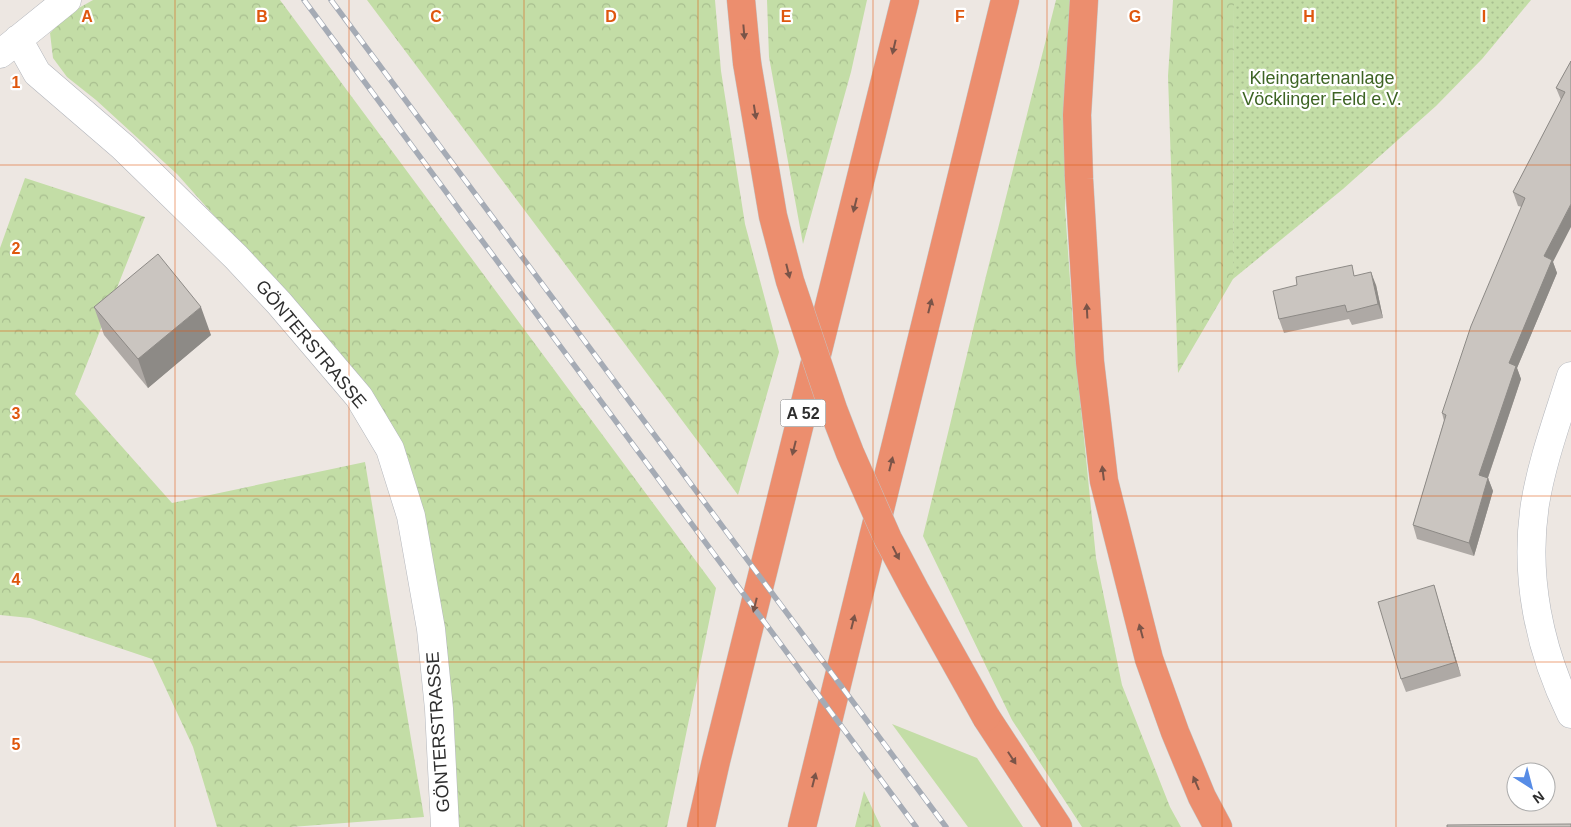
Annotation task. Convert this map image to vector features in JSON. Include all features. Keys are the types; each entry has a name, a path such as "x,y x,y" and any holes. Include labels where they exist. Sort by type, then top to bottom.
{"highway":[{"path":"742,0 747,64 774,216 790,281 833,409 888,539 915,590 986,717 1058,827"},
{"name":"A 52","path":"701,827 905,0"},
{"path":"802,827 1005,0"},
{"path":"1084,0 1077,116 1079,179 1090,362 1104,481 1149,659 1175,732 1202,797 1218,827"}],"street":[{"path":"9,46 67,0"},
{"name":"GÖNTERSTRASSE","path":"9,46 37,73 123,147 236,257 279,303 359,397 390,449 412,516 431,629 439,708 445,827"},
{"path":"1571,376 1554,431 1532,527 1533,579 1540,628 1552,671 1571,714"}],"green space":[{"path":"93,0 280,0 716,588 667,827 456,827 448,663 365,385 177,174 96,100 67,77 53,58 50,33 70,13"},
{"path":"367,0 715,0 721,71 745,224 779,352 738,495"},
{"path":"767,0 867,0 851,72 803,244 769,57"},
{"path":"1056,0 1074,0 1065,208 1074,338 1096,558 1122,685 1170,807 1181,827 1082,827 1012,720 923,536"},
{"path":"1173,0 1234,0 1233,279 1178,373 1168,76"},
{"name":"Kleingartenanlage Vöcklinger Feld e.V.","path":"1234,0 1531,0 1482,59 1436,106 1343,189 1233,279"},
{"path":"25,178 145,217 75,394 172,503 365,462 424,817 291,827 217,827 193,747 152,659 30,618 0,615 0,248"},
{"path":"892,724 977,758 1023,827 968,827"},
{"path":"864,791 881,827 855,827"}],"building":[{"path":"1571,61 1571,204 1544,256 1552,260 1509,363 1516,366 1479,475 1488,478 1469,543 1413,525 1446,415 1442,413 1471,326 1525,198 1513,192 1565,92 1556,88"},
{"path":"158,254 201,307 138,359 94,307"},
{"path":"1352,265 1354,276 1371,272 1378,304 1347,312 1345,305 1279,319 1273,291 1297,285 1296,277"},
{"path":"1434,585 1456,662 1401,679 1378,602"},
{"path":"1571,824 1571,827 1447,827 1447,825"}],"railway":[{"path":"304,0 916,827"},
{"path":"331,0 946,827"}]}
